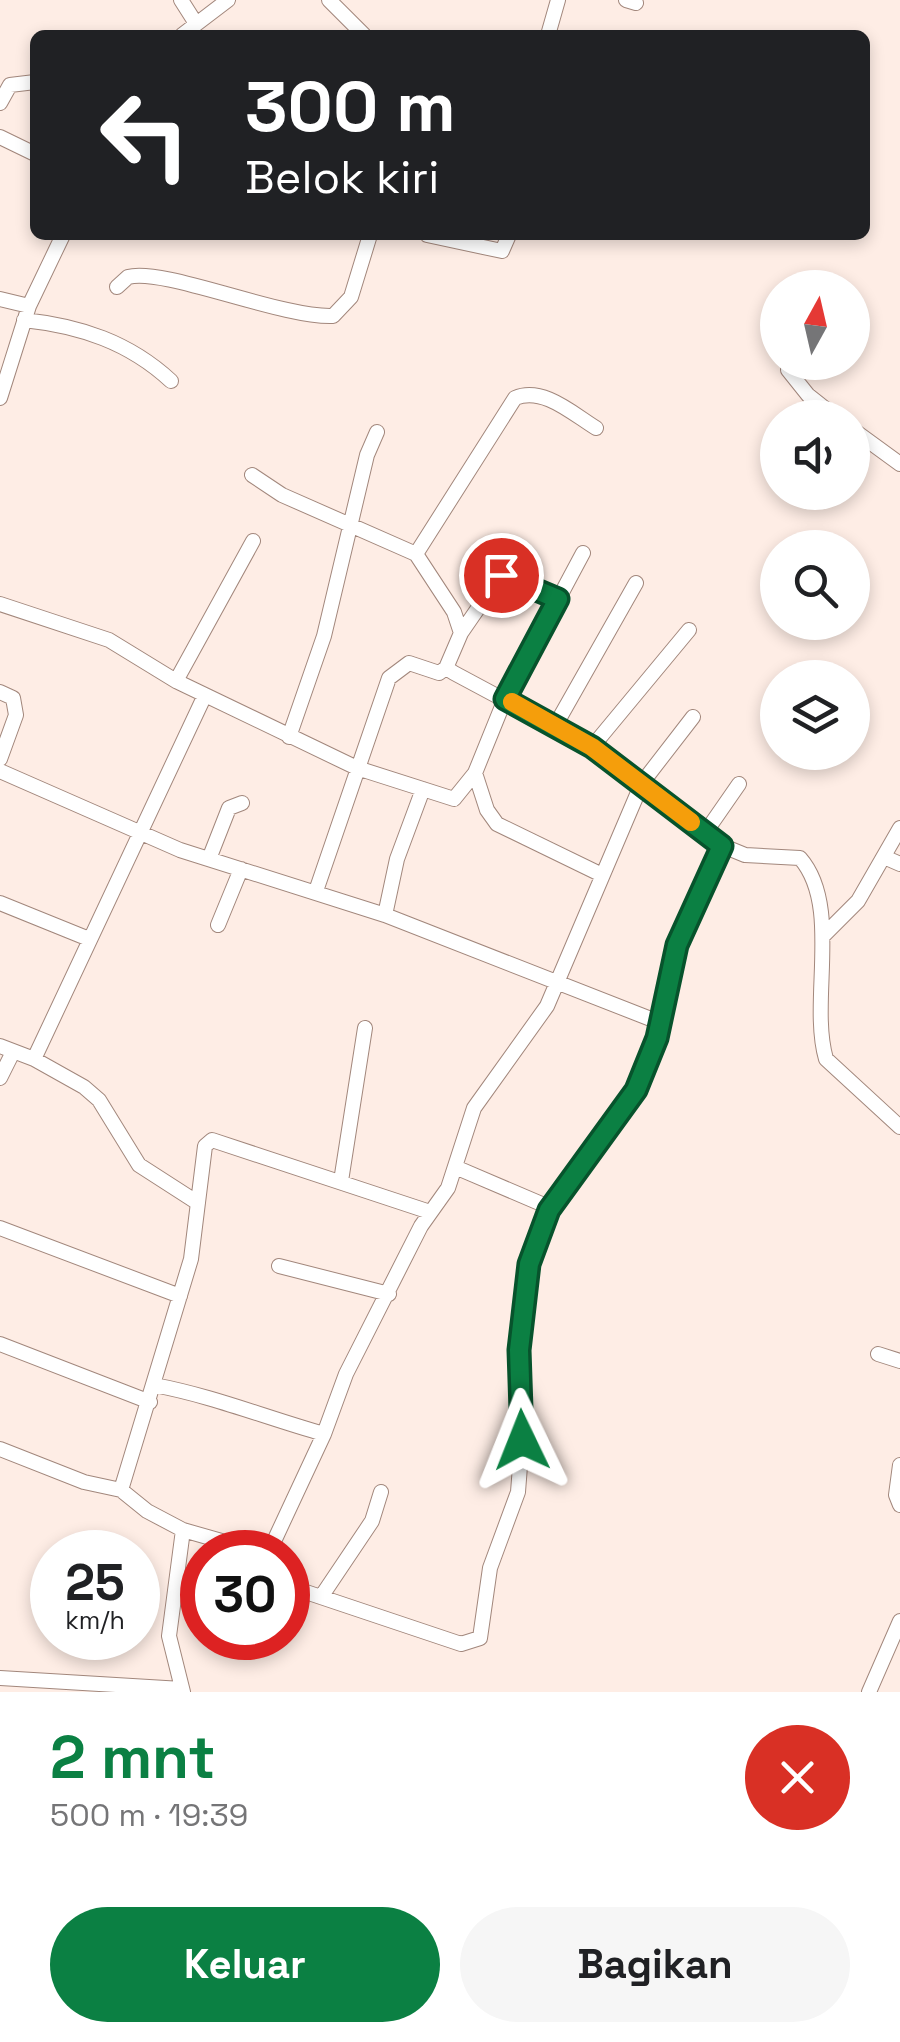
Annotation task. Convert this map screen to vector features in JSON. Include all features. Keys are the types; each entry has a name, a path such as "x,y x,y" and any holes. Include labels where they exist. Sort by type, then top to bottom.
{"street":[{"path":"181,0 195,22"},
{"path":"187,30 228,0"},
{"path":"328,0 359,30"},
{"path":"549,30 558,0"},
{"path":"0,103 10,85 30,83"},
{"path":"0,138 30,152"},
{"path":"0,398 26,313 61,240"},
{"path":"117,287 128,277 150,276 233,300 333,316 352,297 369,240"},
{"path":"461,240 502,251 507,240"},
{"path":"0,299 26,313 138,352 171,380"},
{"path":"796,380 813,400"},
{"path":"416,554 516,398 534,394 547,398 596,428"},
{"path":"288,738 324,636 367,455 377,432"},
{"path":"870,442 900,464"},
{"path":"252,475 279,501 350,524 416,554 461,633"},
{"path":"176,681 253,541"},
{"path":"0,604 109,640 176,681 288,738 357,768 454,799 475,773 505,699 583,552"},
{"path":"316,892 389,678 409,663 440,673 446,668 461,633 501,575 558,599"},
{"path":"556,726 636,583"},
{"path":"592,747 689,630"},
{"path":"446,668 592,747 722,846 745,855 800,858 810,869 823,936 826,1059 900,1127"},
{"path":"0,692 13,698 16,715 0,759"},
{"path":"34,1058 204,695"},
{"path":"279,1530 324,1434 346,1374 430,1212 448,1188 474,1108 547,1006 642,782 693,717"},
{"path":"0,770 209,859 385,914 661,1023"},
{"path":"475,773 487,810 497,824 600,874"},
{"path":"705,833 739,784"},
{"path":"385,914 397,860 423,789"},
{"path":"209,859 229,808 242,803"},
{"path":"823,936 858,901 900,828"},
{"path":"310,1594 461,1644 480,1638 490,1568 518,1492 522,1440 519,1350 529,1264 551,1208 636,1090 661,1023 677,945 722,846"},
{"path":"884,858 900,864"},
{"path":"218,925 241,868"},
{"path":"0,903 89,939"},
{"path":"341,1182 365,1028"},
{"path":"0,1078 7,1049 34,1058 84,1087 99,1100 139,1165 198,1202"},
{"path":"121,1490 196,1237 204,1146 212,1140 430,1212"},
{"path":"455,1166 551,1208"},
{"path":"0,1228 180,1296"},
{"path":"279,1266 389,1294"},
{"path":"0,1344 150,1402"},
{"path":"878,1354 900,1361"},
{"path":"154,1385 216,1398 244,1412 324,1434"},
{"path":"0,1449 84,1482 121,1490 147,1512 183,1530"},
{"path":"900,1465 896,1495 900,1505"},
{"path":"321,1598 372,1521 382,1492"},
{"path":"0,1678 183,1690 169,1636 180,1553"},
{"path":"869,1692 888,1640 900,1621"}],"slow traffic":[{"path":"512,702 592,747 691,822"}],"route":[{"path":"501,575 558,599 505,699 592,747 722,846 677,945 657,1038 636,1090 549,1210 529,1264 519,1350 522,1440"}]}
